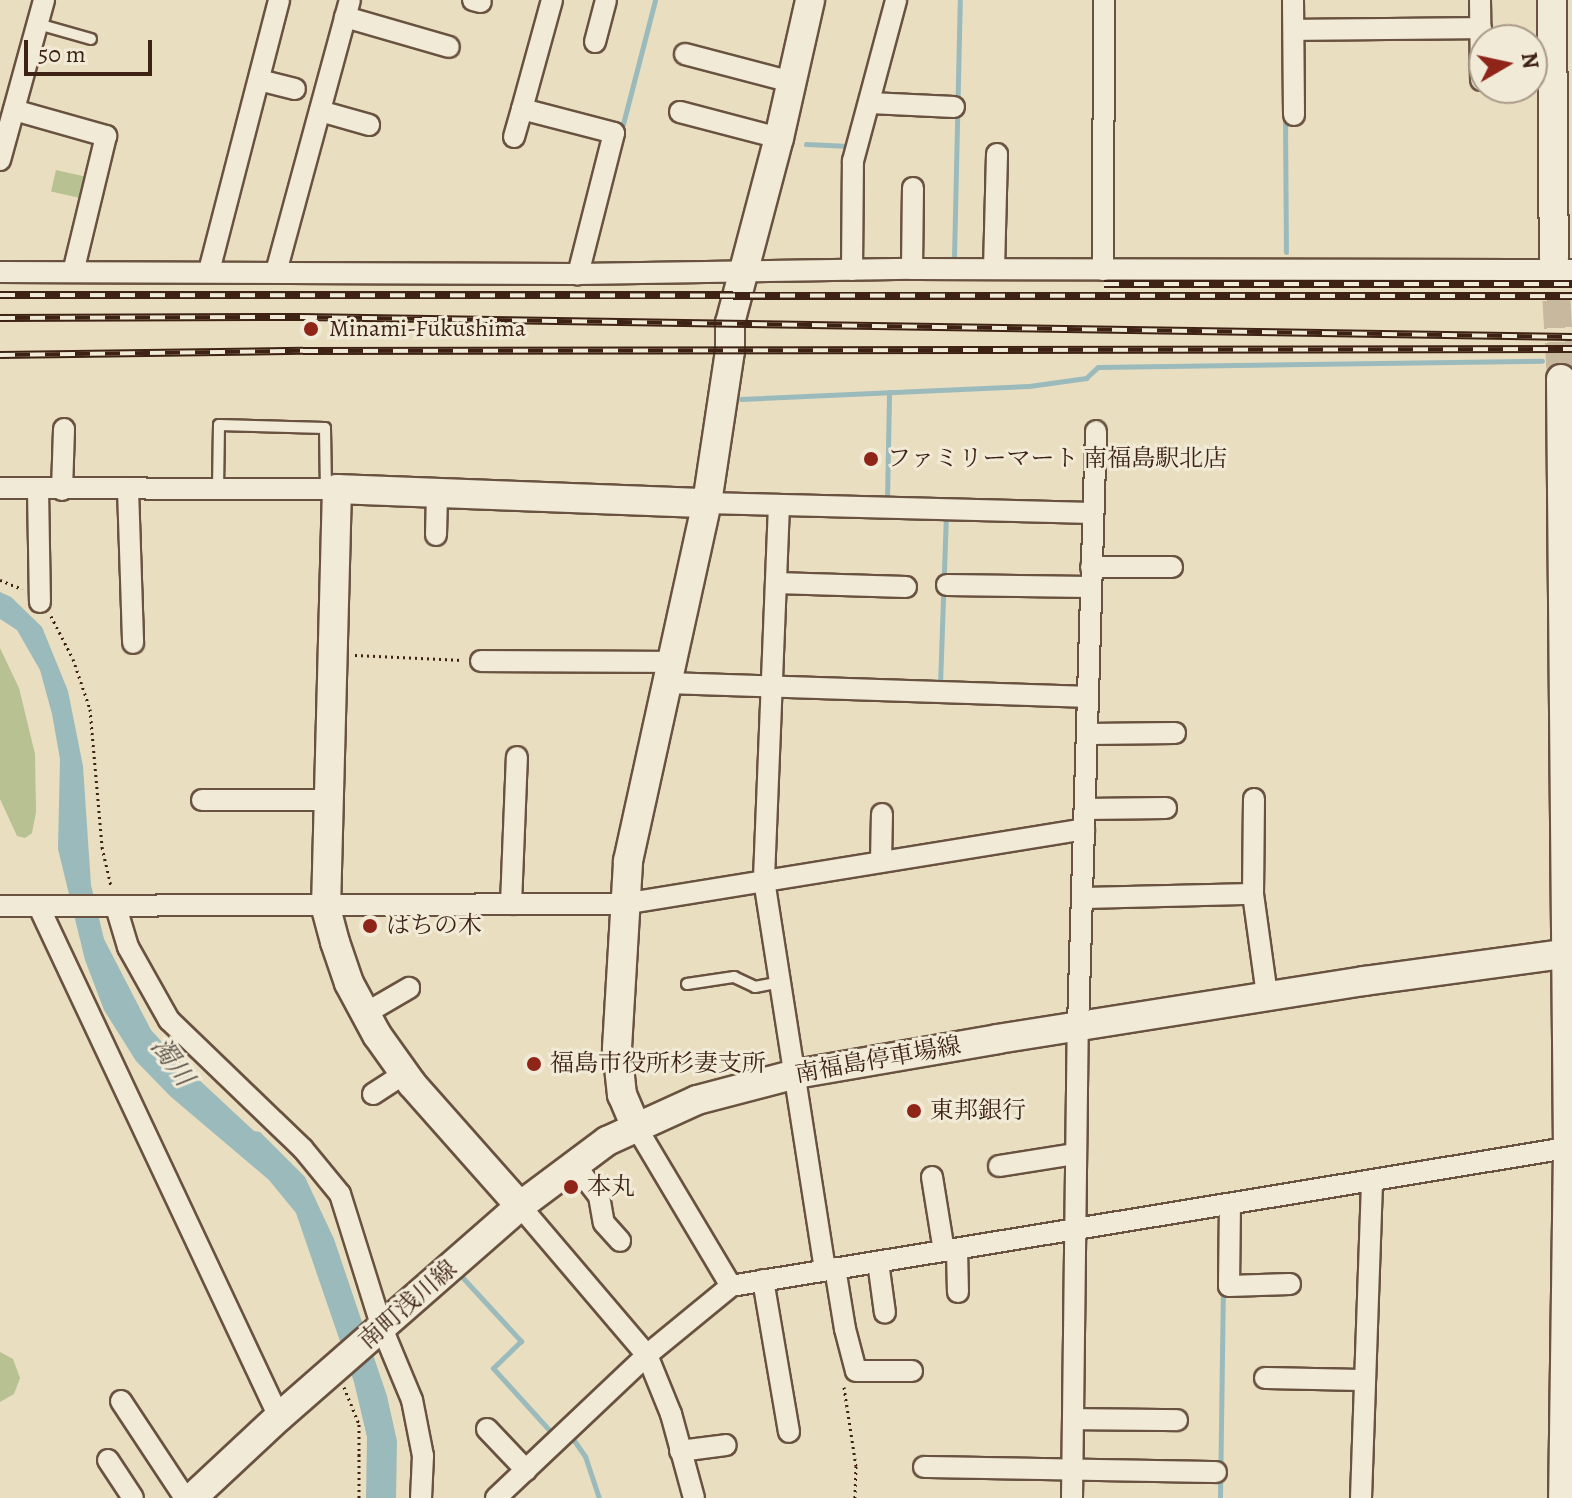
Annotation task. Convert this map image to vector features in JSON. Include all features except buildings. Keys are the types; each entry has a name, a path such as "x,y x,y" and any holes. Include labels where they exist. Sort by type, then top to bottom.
{"street":[{"path":"0,160 44,0"},
{"path":"209,271 279,0"},
{"path":"514,137 552,0"},
{"path":"595,42 606,0"},
{"path":"731,1286 635,1125 622,1095 617,1048 623,904 628,861 707,503 730,351 730,323 779,138 810,0"},
{"path":"852,270 853,161 896,0"},
{"path":"1103,270 1104,0"},
{"path":"1293,0 1294,115"},
{"path":"1480,0 1481,24"},
{"path":"0,272 578,274 1563,264 1552,0"},
{"path":"276,272 348,8 449,47"},
{"path":"1294,30 1468,28"},
{"path":"685,54 792,82"},
{"path":"259,80 295,89"},
{"path":"870,103 954,107"},
{"path":"522,109 614,133 578,274"},
{"path":"14,110 106,136 73,272"},
{"path":"320,111 369,125"},
{"path":"680,112 779,138"},
{"path":"994,269 997,154"},
{"path":"912,269 913,188"},
{"path":"1561,379 1570,1148 1563,1498"},
{"path":"62,490 64,429"},
{"path":"1072,1498 1075,1154 1096,431"},
{"path":"0,488 331,489 1092,513"},
{"path":"128,489 133,643"},
{"path":"331,489 326,908 349,983 404,1074 647,1355 671,1414 694,1498"},
{"path":"38,490 40,602"},
{"path":"436,535 437,493"},
{"path":"779,505 764,880 830,1269 856,1371 912,1371"},
{"path":"947,585 1091,577 1172,567"},
{"path":"776,583 906,587"},
{"path":"481,661 671,672 772,686 1088,697"},
{"path":"1088,734 1175,733"},
{"path":"511,904 517,757"},
{"path":"1254,799 1253,894 1267,995"},
{"path":"202,800 328,800"},
{"path":"0,906 326,908 348,903 623,904 881,861 1084,819 1166,808"},
{"path":"881,861 882,814"},
{"path":"1084,898 1253,894"},
{"path":"39,907 279,1417"},
{"path":"110,907 128,947 169,1020 303,1149 340,1194 379,1330 412,1400 423,1456 421,1498"},
{"name":"南福島停車場線","path":"635,1125 697,1100 796,1074 1267,995 1568,953"},
{"path":"366,1013 409,988"},
{"path":"373,1094 404,1074"},
{"name":"南町浅川線","path":"192,1498 279,1417 520,1206 574,1164 635,1125"},
{"path":"496,1498 647,1355 731,1286 1570,1148"},
{"path":"999,1166 1075,1154"},
{"path":"574,1164 599,1196 604,1223 620,1241"},
{"path":"932,1177 951,1250 958,1292"},
{"path":"1361,1498 1372,1180"},
{"path":"1230,1204 1229,1286 1290,1284"},
{"path":"878,1262 885,1313"},
{"path":"763,1280 789,1432"},
{"path":"1265,1378 1363,1380"},
{"path":"121,1401 185,1498"},
{"path":"1073,1419 1177,1420"},
{"path":"487,1429 526,1470"},
{"path":"680,1451 726,1445"},
{"path":"108,1460 133,1498"},
{"path":"924,1467 1216,1472"}],"lane":[{"path":"38,24 91,39"},
{"path":"218,489 219,425 325,428 331,489"},
{"path":"687,984 734,977 755,987 781,982"}],"path":[{"path":"0,580 40,602 59,628 90,709 110,907"},
{"path":"331,654 481,661"},
{"path":"333,1370 344,1387 359,1424 359,1498"}],"green space":[{"path":"56,170 90,178 85,199 51,191"},
{"path":"0,648 19,688 35,754 36,812 32,833 25,838 17,836 0,799"},
{"path":"0,1352 13,1359 20,1378 14,1394 0,1402"}],"water":[{"name":"濁川","path":"0,592 11,597 42,627 68,691 83,766 91,885 104,939 151,1030 181,1063 254,1131 260,1132 305,1177 334,1239 387,1396 397,1441 396,1498 366,1498 367,1437 354,1382 296,1213 269,1180 170,1096 136,1061 104,1010 85,960 58,849 60,759 52,714 40,670 17,630 0,619"}],"waterway":[{"path":"623,124 655,0"},
{"path":"954,257 960,0"},
{"path":"1285,117 1286,252"},
{"path":"806,144 849,146 850,143"},
{"path":"741,399 1029,386 1086,378 1098,367 1542,361"},
{"path":"887,500 889,392"},
{"path":"940,685 946,515"},
{"path":"463,1278 521,1341 493,1368 551,1432"},
{"path":"1220,1498 1223,1287"},
{"path":"573,1439 585,1456 599,1498"}],"tunnel":[{"path":"1554,258 1561,379"}],"railway":[{"path":"1104,284 1572,284"},
{"path":"0,295 1572,296"},
{"path":"0,318 302,317 1572,337"},
{"path":"0,355 303,351 1572,349"}],"place":[{"name":"Minami-Fukushima","path":"311,329"},
{"name":"ファミリーマート 南福島駅北店","path":"871,459"},
{"name":"はちの木","path":"370,926"},
{"name":"福島市役所杉妻支所","path":"534,1064"},
{"name":"東邦銀行","path":"914,1111"},
{"name":"本丸","path":"571,1187"}]}
